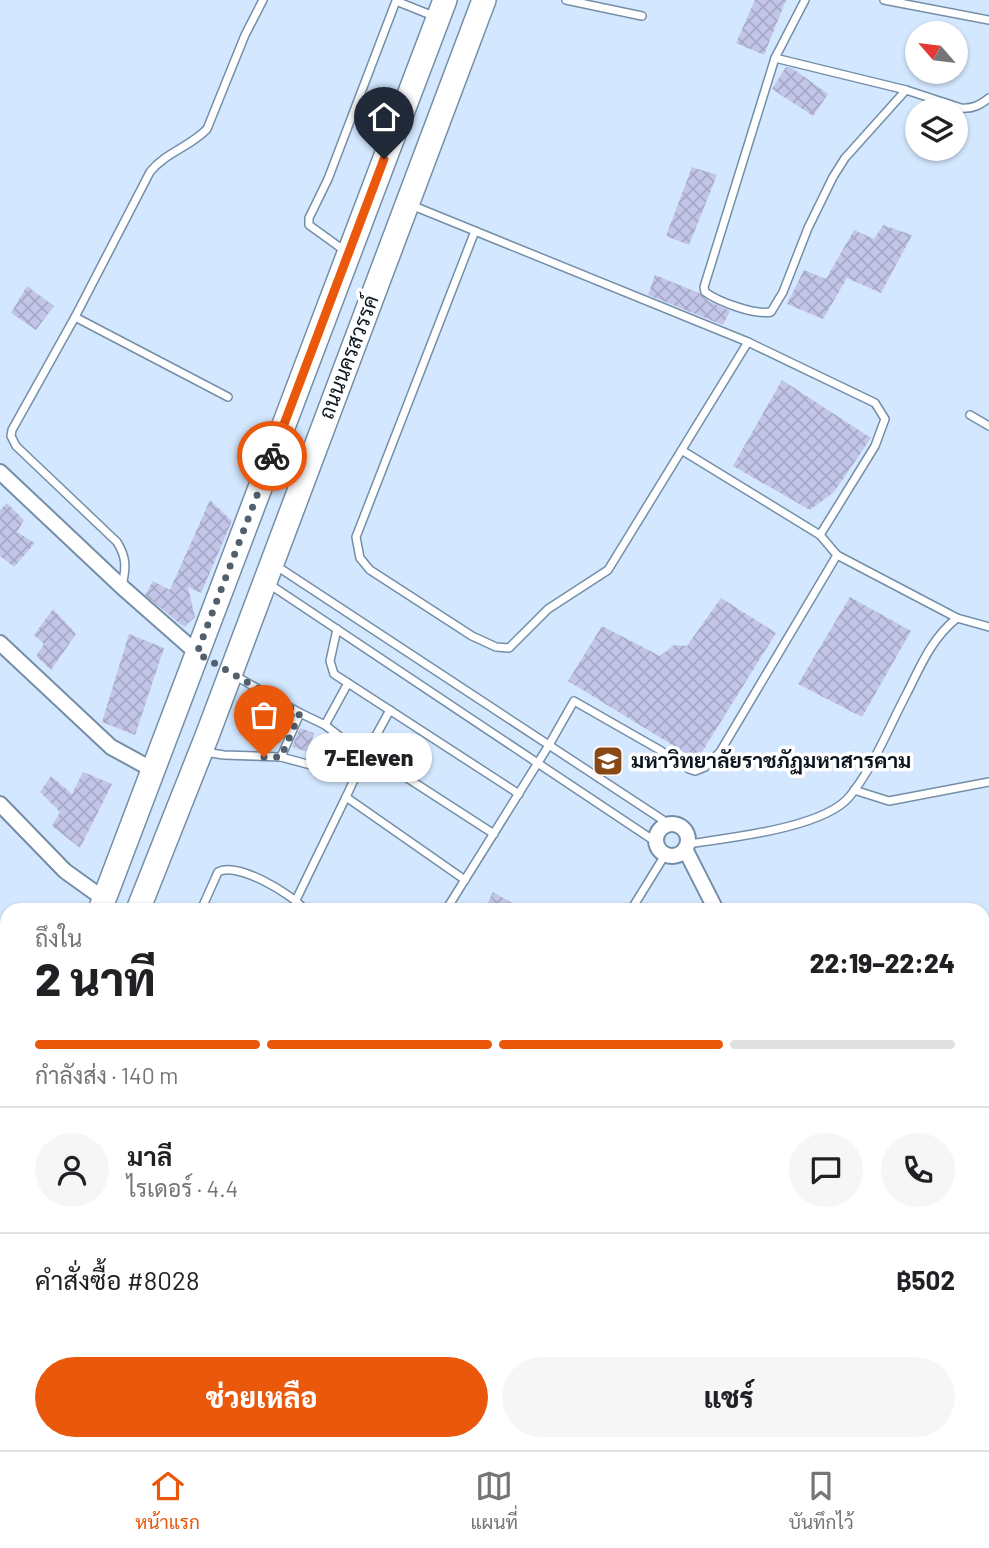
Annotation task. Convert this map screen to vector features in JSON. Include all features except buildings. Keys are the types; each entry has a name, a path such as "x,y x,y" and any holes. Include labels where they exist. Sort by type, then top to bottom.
{"main road":[{"name":"ถนนนครสวรรค์","path":"141,903 484,0"},
{"name":"ถนนนครสวรรค์","path":"103,903 441,9"},
{"path":"197,653 230,672"}],"street":[{"path":"0,472 122,587 197,653"},
{"path":"0,643 111,747 153,770"},
{"path":"0,804 100,903"},
{"path":"687,846 676,856 665,855 656,842 661,828 669,824 680,826 684,830 687,846 713,903"}],"lane":[{"path":"122,587 125,558 117,542 16,446 11,436 150,172 163,158 207,130 245,35 263,0"},
{"path":"566,0 642,16"},
{"path":"805,0 775,58 704,286 705,292 717,299 758,312 770,313 774,309 833,177 845,158 906,90"},
{"path":"884,0 989,20"},
{"path":"348,254 314,230 308,221 328,179 395,1 441,9"},
{"path":"775,58 969,108 989,98"},
{"path":"407,203 748,342 875,403 885,419 875,446 820,535"},
{"path":"475,231 356,537 360,558 365,564 472,636 496,647 509,648 548,609 608,570 748,342"},
{"path":"75,317 228,397"},
{"path":"970,415 989,426"},
{"path":"683,450 820,535 837,555 957,618 989,627"},
{"path":"450,903 549,746 574,701 689,769 695,771 705,767 720,752 837,555"},
{"path":"268,572 337,629 656,842"},
{"path":"268,572 549,746 669,824"},
{"path":"687,846 816,819 849,799 871,763 934,641 957,618"},
{"path":"337,629 330,666 334,674 519,794"},
{"path":"200,752 281,757 318,767 323,766 339,736 325,725 230,672"},
{"path":"325,725 348,683"},
{"path":"296,900 367,751 390,710"},
{"path":"281,757 300,713"},
{"path":"367,751 494,834"},
{"path":"854,790 889,801 989,782"},
{"path":"346,797 465,880"},
{"path":"635,903 665,855"},
{"path":"204,903 216,875 224,869 231,869 280,889 299,903"}],"way so far":[{"path":"264,757 281,757 300,713 197,653 272,456"}],"place":[{"name":"7-Eleven","path":"264,757"},
{"name":"มหาวิทยาลัยราชภัฏมหาสารคาม","path":"608,761"}],"route":[{"path":"272,456 384,159"}]}
